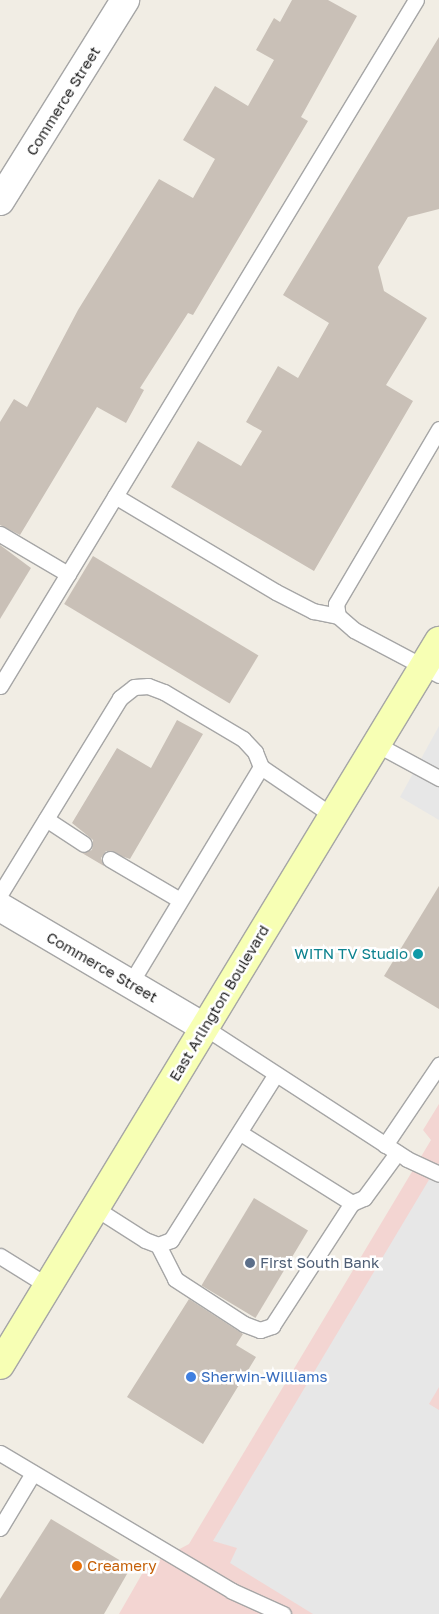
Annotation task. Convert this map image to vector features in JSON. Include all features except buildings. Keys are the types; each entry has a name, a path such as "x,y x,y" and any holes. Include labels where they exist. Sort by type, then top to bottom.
{"main road":[{"name":"East Arlington Boulevard","path":"0,1365 376,744 431,671 439,641"}],"street":[{"name":"Commerce Street","path":"0,201 125,0"},
{"name":"Commerce Street","path":"0,907 204,1027"}],"lane":[{"path":"0,686 416,0"},
{"path":"338,616 336,604 439,429"},
{"path":"115,496 276,592 313,611 338,616 354,630 431,671"},
{"path":"0,534 68,574"},
{"path":"0,894 120,698 134,687 148,686 164,692 243,739 255,752 261,767 333,816"},
{"path":"376,744 439,778"},
{"path":"130,984 261,767"},
{"path":"46,819 84,844"},
{"path":"110,859 180,900"},
{"path":"204,1027 391,1149 439,1174"},
{"path":"94,1208 158,1244 175,1279 260,1330 272,1326 284,1312 352,1203 364,1198 439,1065"},
{"path":"158,1244 171,1240 242,1134 276,1074"},
{"path":"242,1134 352,1203"},
{"path":"0,1256 48,1286"},
{"path":"0,1453 232,1591 283,1614"},
{"path":"0,1528 33,1473"}],"shaded area":[{"path":"439,726 439,820 400,797"},
{"path":"439,1104 439,1614 119,1614 146,1567 189,1544 431,1140 423,1130"},
{"path":"439,1163 439,1387 429,1404 439,1410 439,1614 313,1614 230,1563 237,1548 213,1541"}],"place":[{"name":"WITN TV Studio","path":"418,954"},
{"name":"First South Bank","path":"250,1263"},
{"name":"Sherwin-Williams","path":"191,1377"},
{"name":"Creamery","path":"77,1566"}]}
